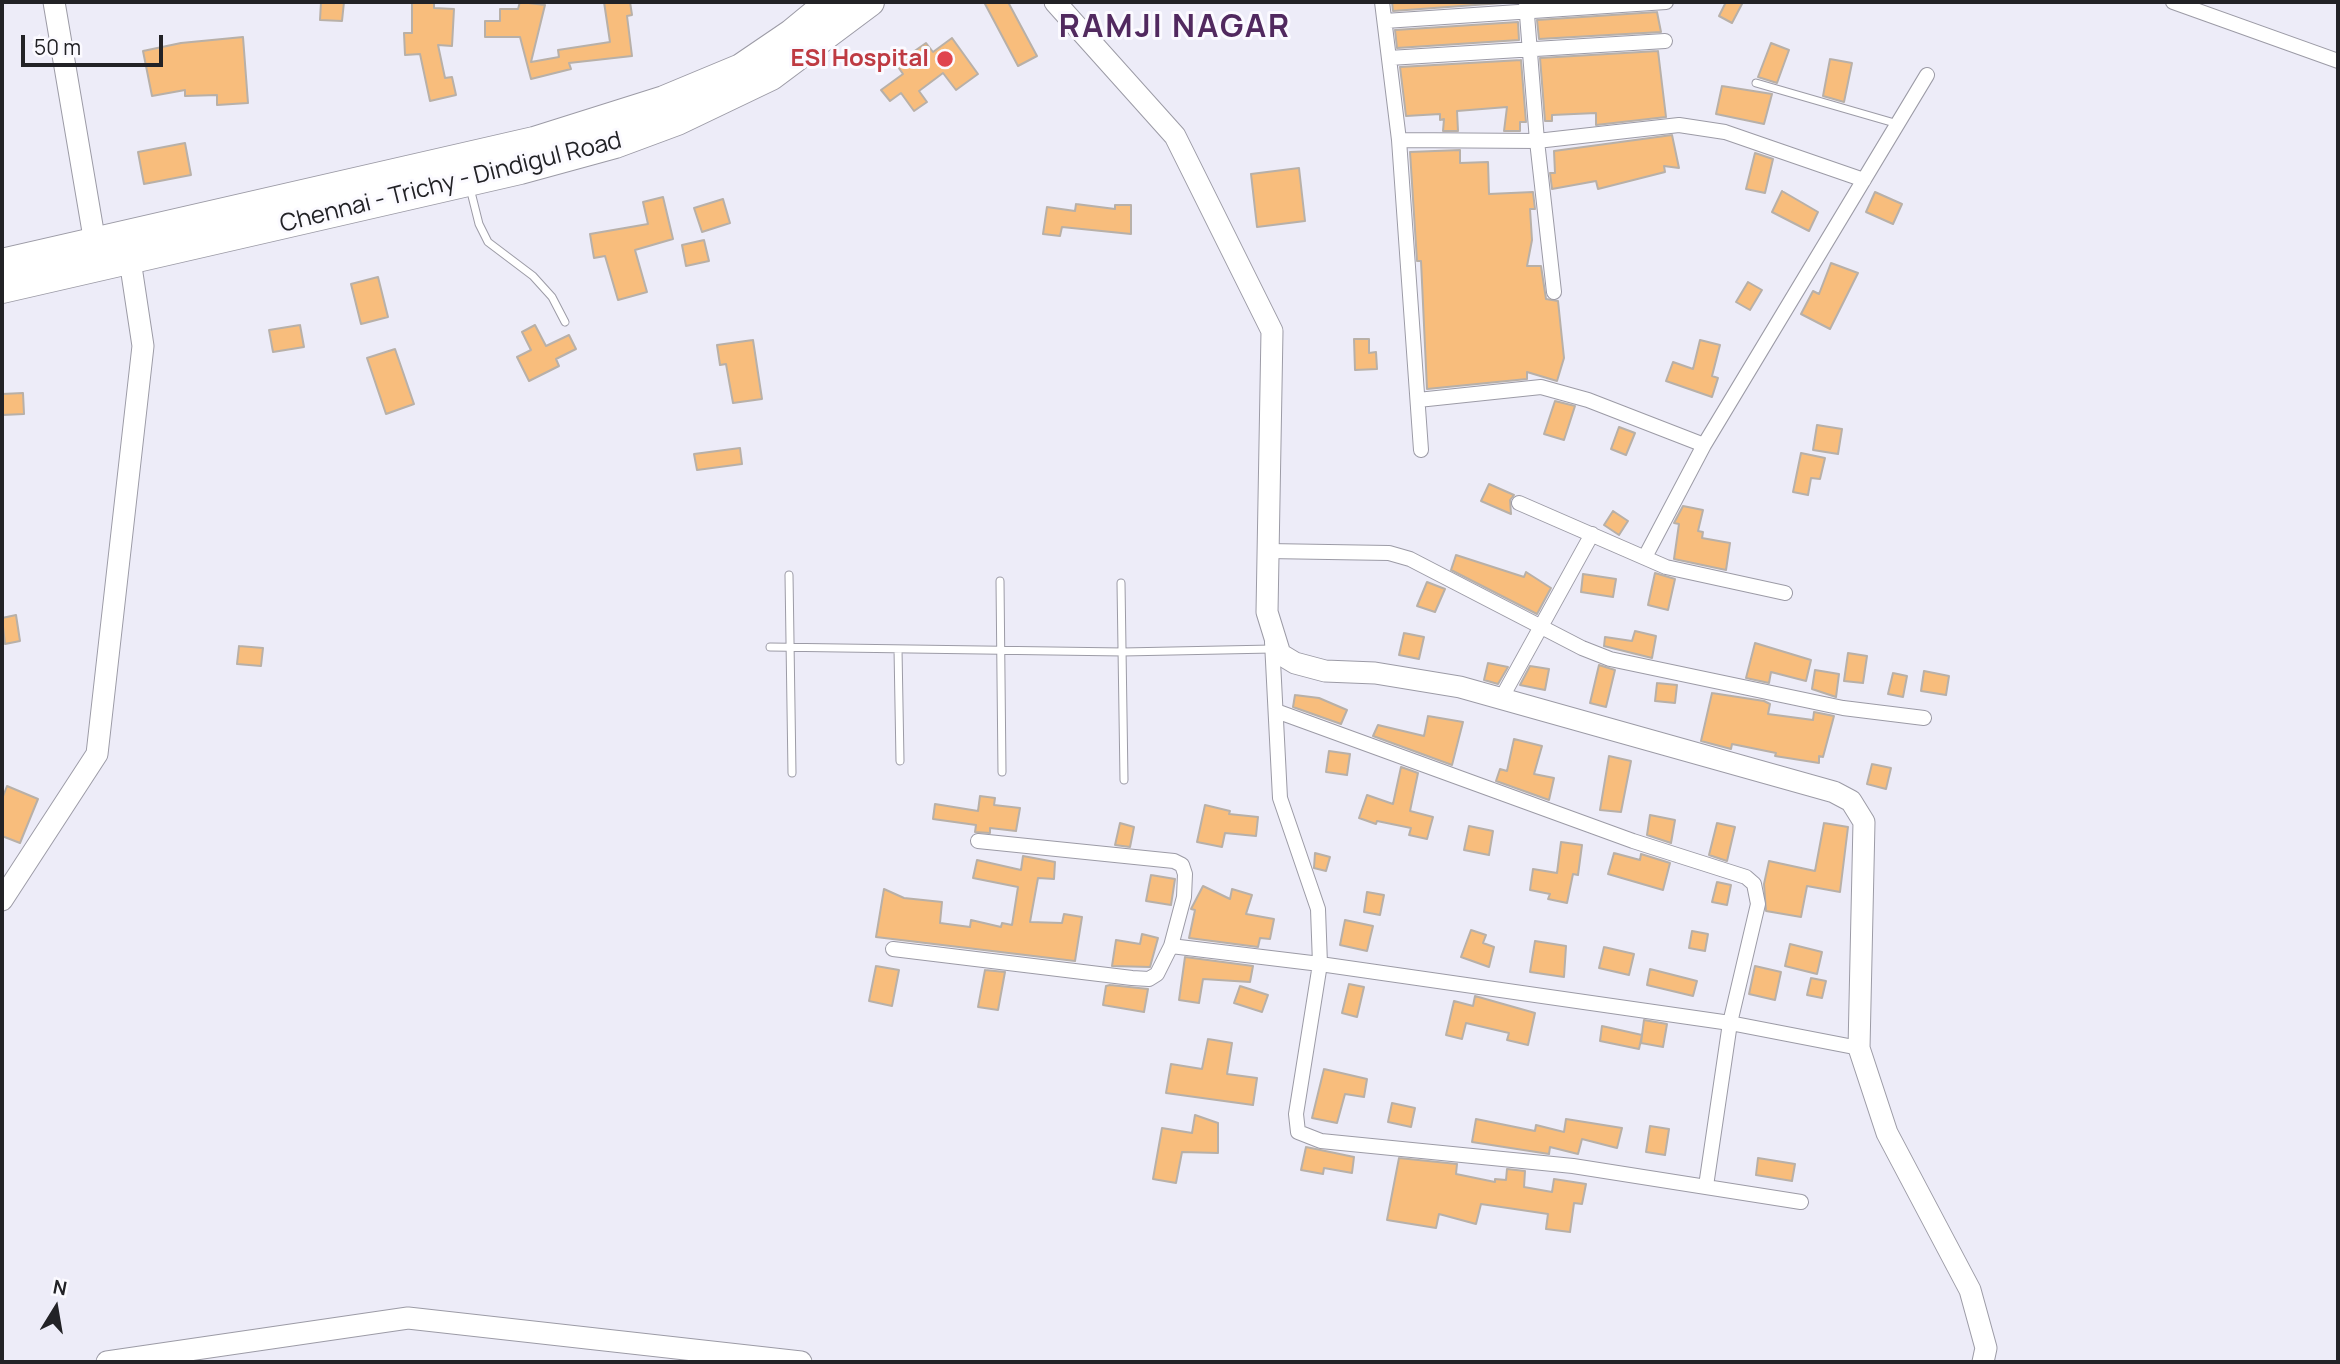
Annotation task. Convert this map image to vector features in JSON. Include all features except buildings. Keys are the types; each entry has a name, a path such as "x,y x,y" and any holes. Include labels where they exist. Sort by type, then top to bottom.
{"highway":[{"name":"Chennai - Trichy - Dindigul Road","path":"2,289 97,255 534,141 664,100 741,68 791,34 830,2"},
{"name":"Chennai - Trichy - Dindigul Road","path":"2,263 97,255 130,260 468,182 615,144 677,121 771,76 870,2"}],"street":[{"path":"54,2 97,255"},
{"path":"1055,2 1175,135 1272,331 1267,612 1280,654 1295,663 1325,671 1375,674 1431,682 1502,699 1834,792 1851,801 1864,822 1859,1048 1887,1133 1970,1290 1986,1348 1983,1362"},
{"path":"1382,2 1399,140 1421,450"},
{"path":"1385,21 1526,6 1666,2"},
{"path":"2173,2 2338,61"},
{"path":"1526,6 1537,141 1554,292"},
{"path":"1389,58 1530,47 1664,41"},
{"path":"1645,557 1704,445 1927,75"},
{"path":"1399,140 1537,141 1679,125 1701,127 1788,152 1864,180"},
{"path":"2,900 97,754 144,346 130,260"},
{"path":"1418,400 1541,387 1588,400 1704,445"},
{"path":"1519,503 1666,567 1785,593"},
{"path":"1502,699 1592,534"},
{"path":"1268,551 1389,553 1410,559 1610,659 1843,708 1924,718"},
{"path":"1272,623 1280,798 1318,909 1320,964 1296,1114 1298,1132 1321,1140 1573,1166 1801,1202"},
{"path":"1276,711 1633,841 1745,877 1754,884 1758,904 1730,1023 1706,1186"},
{"path":"893,949 1149,979 1157,974 1171,946 1184,897 1185,874 1182,864 978,841"},
{"path":"1171,946 1320,964 1730,1023 1859,1048"},
{"path":"107,1362 408,1318 801,1362"}],"lane":[{"path":"1756,83 1898,124"},
{"path":"468,182 479,224 488,242 533,276 552,297 565,322"},
{"path":"789,575 792,773"},
{"path":"1000,581 1002,772"},
{"path":"1121,583 1125,780"},
{"path":"770,647 1123,652 1272,649"},
{"path":"898,649 900,761"}],"place":[{"name":"ESI Hospital","path":"945,59"}],"district":[{"name":"RAMJI NAGAR","path":"1175,28"}]}
